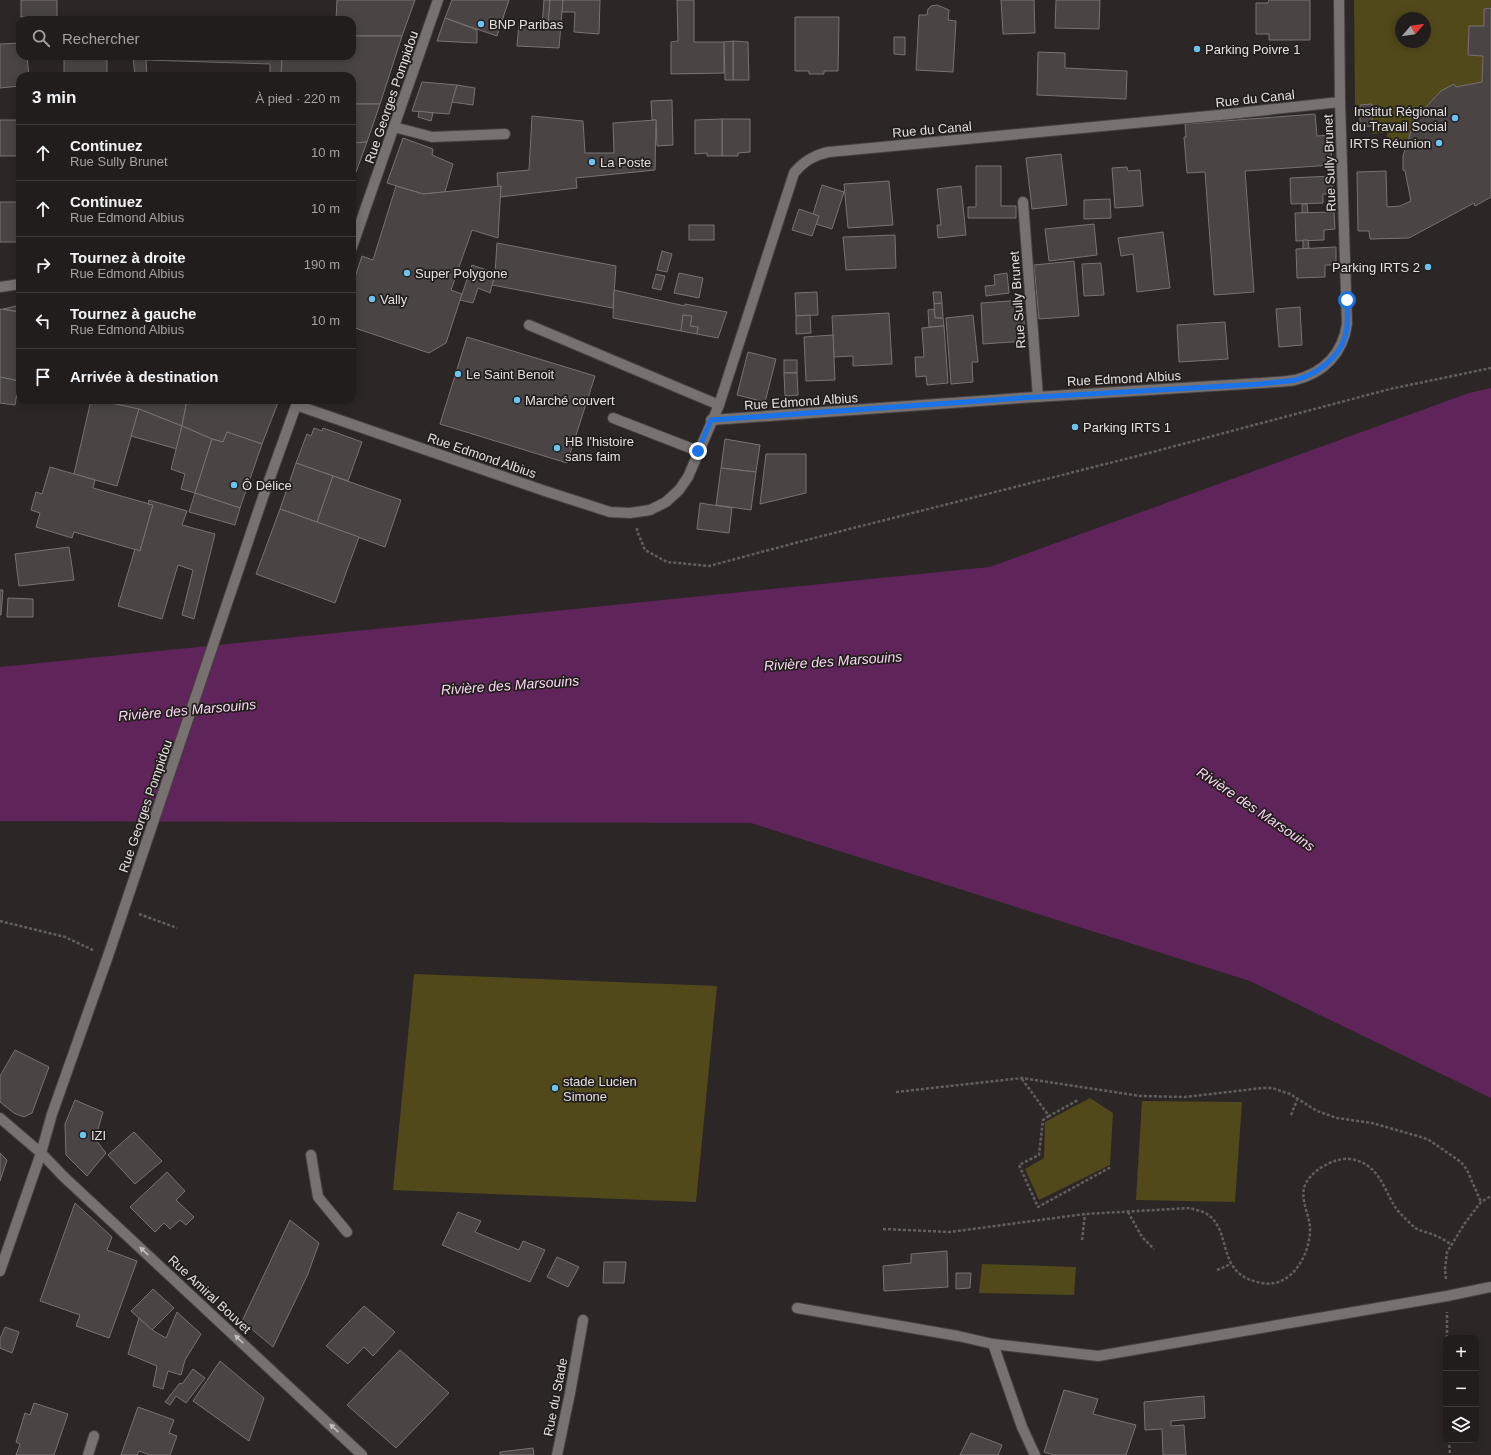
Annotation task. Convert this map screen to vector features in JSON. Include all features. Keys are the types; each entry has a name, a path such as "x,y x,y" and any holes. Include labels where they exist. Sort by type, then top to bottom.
{"street":[{"name":"Rue Georges Pompidou","path":"356,230 394,127 438,0"},
{"name":"Rue Sully Brunet","path":"1339,0 1340,102 1347,324"},
{"name":"Rue du Canal","path":"711,420 718,405 794,173 801,164 808,159 818,154 829,152 1220,115 1340,102"},
{"path":"394,127 432,138 505,134"},
{"name":"Rue Sully Brunet","path":"1023,202 1038,397"},
{"path":"0,287 16,285"},
{"name":"Rue Edmond Albius","path":"303,404 545,491 610,512 630,513 650,510 666,502 679,490 688,477 711,420 1038,397 1261,384 1295,380 1314,373 1328,363 1339,350 1345,338 1347,324"},
{"path":"529,325 718,405"},
{"name":"Rue Georges Pompidou","path":"0,1271 41,1153 52,1114 108,956 262,500 296,404"},
{"path":"613,418 698,451"},
{"name":"Rue Amiral Bouvet","path":"0,1118 41,1153 63,1176 362,1455"},
{"path":"311,1155 318,1198 347,1232"},
{"path":"797,1308 958,1336 993,1344 1098,1356 1447,1296 1491,1286"},
{"name":"Rue du Stade","path":"557,1455 583,1320"},
{"path":"993,1344 1022,1427 1035,1455"},
{"path":"88,1455 94,1436"}],"path":[{"path":"640,512 637,531 645,550 667,562 709,566 1390,389 1491,368"},
{"path":"124,908 177,928"},
{"path":"0,921 65,937 108,956"},
{"path":"896,1092 1022,1078 1140,1096 1185,1097 1272,1088 1290,1094 1297,1100 1317,1111 1337,1118 1372,1123 1429,1140 1461,1162 1467,1170 1480,1202"},
{"path":"1022,1078 1050,1116"},
{"path":"1078,1100 1044,1120 1039,1155 1019,1165 1038,1207 1111,1167"},
{"path":"1291,1115 1297,1100"},
{"path":"883,1229 950,1232 1085,1214 1190,1208 1207,1214 1217,1224 1231,1264 1241,1276 1262,1284 1281,1282 1294,1272 1303,1260 1309,1240 1310,1226 1304,1199 1304,1187 1313,1175 1323,1166 1337,1160 1349,1159 1362,1163 1374,1171 1383,1182 1396,1208 1416,1228 1436,1236 1452,1245"},
{"path":"1447,1335 1445,1269 1447,1252 1480,1202 1491,1196"},
{"path":"1128,1212 1142,1237 1154,1250"},
{"path":"1082,1240 1085,1214"},
{"path":"1217,1270 1231,1264"},
{"path":"1449,1443 1450,1455"}],"shaded area":[{"path":"1354,0 1491,0 1491,7 1484,9 1484,26 1469,26 1468,55 1483,56 1482,82 1456,87 1454,84 1437,96 1418,119 1405,146 1388,149 1387,132 1372,134 1372,105 1355,105"},
{"name":"stade Lucien Simone","path":"414,974 717,986 696,1202 393,1190"},
{"path":"1090,1098 1113,1113 1110,1165 1039,1200 1025,1169 1044,1158 1045,1122"},
{"path":"1142,1101 1242,1102 1235,1202 1136,1200"},
{"path":"982,1264 1076,1267 1074,1295 979,1293"}],"water":[{"name":"Rivière des Marsouins","path":"1491,388 1491,1098 1250,981 751,823 0,821 0,667 990,567 1469,393"}],"building":[{"path":"21,0 57,0 57,16 21,16"},
{"path":"337,0 415,0 402,36 356,36 356,16 336,16"},
{"name":"BNP Paribas","path":"452,0 509,0 497,36 445,18"},
{"path":"544,0 550,0 548,25 542,25"},
{"path":"550,0 563,0 559,48 517,46 519,23 548,25"},
{"path":"563,0 600,0 599,34 574,32 575,12 562,12"},
{"path":"677,0 694,0 694,42 724,42 724,73 671,74 671,42 678,41"},
{"path":"1001,0 1034,0 1035,33 1003,34"},
{"path":"1056,0 1100,0 1099,29 1055,28"},
{"path":"1269,0 1310,0 1310,40 1269,40 1269,34 1256,34 1256,3 1268,3"},
{"path":"937,5 949,10 948,20 956,21 953,72 916,70 919,15 927,15 928,9 931,6"},
{"name":"Institut Régional du Travail Social","path":"1491,8 1491,197 1475,206 1474,203 1409,238 1370,239 1369,231 1358,231 1357,172 1386,171 1387,207 1400,206 1411,201 1405,171 1403,170 1403,156 1412,128 1425,108 1441,91 1454,84 1456,87 1482,82 1483,56 1468,55 1469,26 1484,26 1484,9"},
{"path":"795,17 839,17 838,71 824,71 824,74 809,74 809,71 795,71"},
{"path":"445,18 477,30 477,43 437,41"},
{"path":"356,36 402,36 380,104 356,104 356,72 281,72 282,60 356,60"},
{"path":"894,37 905,37 905,55 894,54"},
{"path":"733,41 748,42 749,80 733,80"},
{"path":"733,41 733,80 725,80 724,42"},
{"path":"16,43 16,60 27,60 29,72 16,72 16,86 0,88 0,44"},
{"path":"1038,52 1065,53 1065,68 1127,71 1126,99 1037,95"},
{"path":"64,60 107,60 107,72 64,72"},
{"path":"133,60 146,60 147,72 135,72"},
{"path":"146,60 282,60 281,72 270,72 270,64"},
{"path":"422,82 457,85 449,114 412,111"},
{"path":"457,85 475,88 473,105 452,102"},
{"path":"672,100 673,145 657,146 656,120 652,120 651,101"},
{"path":"356,104 380,104 367,142 356,143"},
{"path":"1372,104 1372,126 1360,127 1360,105"},
{"path":"419,111 433,113 431,121 418,117"},
{"path":"1315,114 1317,136 1330,135 1332,165 1245,171 1254,292 1214,295 1205,172 1187,173 1184,137 1186,137 1185,124"},
{"name":"La Poste","path":"532,116 583,121 585,153 614,153 613,123 656,120 655,170 576,178 577,188 500,197 501,186 498,187 497,173 529,170"},
{"path":"722,119 750,119 750,152 738,153 738,156 722,156"},
{"path":"722,119 722,156 707,156 707,153 695,154 695,120"},
{"path":"0,120 16,120 16,156 0,156"},
{"path":"403,138 433,149 432,155 453,164 445,192 423,194 387,183"},
{"path":"367,142 356,172 356,143"},
{"path":"1061,154 1067,205 1032,209 1026,158"},
{"path":"976,166 1001,166 1001,206 1016,206 1016,218 968,218 968,207 976,207"},
{"path":"1127,167 1128,171 1140,170 1143,206 1115,208 1112,168"},
{"path":"1332,176 1333,194 1323,194 1323,203 1291,204 1290,178"},
{"path":"889,181 893,225 848,228 844,184"},
{"path":"822,185 844,192 832,229 816,224 819,216 813,214"},
{"name":"Super Polygone","path":"396,186 423,194 501,186 498,238 472,230 451,290 462,294 446,343 429,353 356,328 356,274 362,256 373,260"},
{"path":"961,186 966,235 938,238 937,225 941,225 937,189"},
{"path":"1110,199 1111,218 1084,219 1084,200"},
{"path":"0,202 16,202 16,242 0,242"},
{"path":"1302,204 1307,204 1308,213 1302,213"},
{"path":"799,209 819,216 812,236 792,230"},
{"path":"1334,212 1335,229 1324,230 1324,240 1296,241 1295,213"},
{"path":"1094,224 1097,255 1049,261 1045,229"},
{"path":"689,225 714,225 714,240 689,240"},
{"path":"1163,232 1170,288 1137,292 1133,254 1121,256 1118,238"},
{"path":"895,235 896,268 846,270 843,237"},
{"path":"1303,240 1308,240 1309,248 1303,249"},
{"path":"497,243 616,266 613,308 492,285 495,273"},
{"path":"1336,247 1336,265 1325,265 1325,277 1297,278 1296,249"},
{"path":"662,251 672,254 667,272 657,270"},
{"path":"1074,261 1079,316 1039,319 1034,265"},
{"path":"1101,263 1104,295 1084,296 1082,264"},
{"path":"472,265 495,273 490,293 478,288 473,303 460,300"},
{"path":"679,273 703,278 699,298 674,293"},
{"path":"1007,273 1009,293 986,296 985,286 995,285 994,275"},
{"path":"656,274 665,276 661,290 652,288"},
{"path":"614,290 685,306 685,304 727,312 718,338 697,334 698,327 690,326 692,316 683,315 681,331 613,318"},
{"path":"817,292 818,315 796,316 795,293"},
{"path":"933,292 941,292 942,303 934,304"},
{"path":"1023,300 1025,341 983,344 981,303"},
{"path":"942,303 943,318 935,318 934,304"},
{"path":"16,306 16,311 3,309"},
{"path":"1300,307 1302,345 1279,347 1276,309"},
{"path":"0,309 16,311 16,380 0,377"},
{"path":"934,309 935,318 943,318 944,326 929,327 928,310"},
{"path":"889,313 892,364 853,366 853,356 834,357 832,316"},
{"path":"683,315 692,316 690,326 698,327 697,334 681,331"},
{"path":"810,315 811,333 796,334 796,316"},
{"path":"973,315 978,362 972,362 973,382 951,384 946,318"},
{"path":"1225,322 1228,359 1179,362 1177,325"},
{"path":"944,326 948,383 927,385 926,376 916,377 915,357 924,357 922,328"},
{"path":"833,335 835,380 806,381 804,337"},
{"name":"Marché couvert","path":"467,337 595,376 567,463 440,424"},
{"path":"748,352 776,359 765,402 737,395"},
{"path":"784,360 797,360 797,373 784,373"},
{"path":"784,373 797,373 798,395 785,396"},
{"path":"0,377 16,380 15,405 0,403"},
{"path":"90,404 116,404 139,409 117,486 74,474"},
{"path":"116,404 186,404 182,426 139,409"},
{"path":"186,404 277,404 262,444 227,432 223,442 212,439 182,426"},
{"path":"139,409 182,426 177,449 131,436"},
{"path":"182,426 212,439 195,493 181,489 185,474 171,469"},
{"path":"314,428 322,431 323,428 362,442 348,481 296,463 307,434 311,436"},
{"path":"227,432 262,444 240,508 195,493 212,439 223,442"},
{"path":"725,439 760,445 756,472 721,468"},
{"path":"766,454 806,454 806,493 760,504"},
{"path":"296,463 333,476 317,522 280,509"},
{"path":"50,467 95,480 93,488 153,505 140,551 74,532 72,538 36,527 40,513 31,510 36,492 42,494"},
{"path":"721,468 756,472 751,510 716,505"},
{"path":"333,476 401,500 385,547 317,522"},
{"path":"195,493 240,508 235,525 189,512"},
{"path":"149,500 187,511 182,525 215,534 194,619 182,615 193,570 178,565 162,619 118,606 135,549 140,551 153,505 148,504"},
{"path":"700,503 732,508 729,533 697,529"},
{"path":"280,509 359,537 335,603 256,574"},
{"path":"69,547 74,580 19,586 15,554"},
{"path":"0,590 3,590 1,615 0,615"},
{"path":"8,598 33,599 33,617 7,617"},
{"path":"15,1050 49,1067 32,1113 24,1117 14,1113 0,1102 0,1076"},
{"path":"75,1100 103,1112 95,1139 106,1153 87,1176 66,1155 65,1124"},
{"path":"134,1132 162,1161 135,1184 108,1155"},
{"path":"0,1153 7,1160 0,1181"},
{"path":"167,1172 185,1191 176,1200 194,1217 186,1225 180,1220 170,1229 164,1223 155,1232 130,1207"},
{"path":"75,1203 112,1237 107,1250 137,1261 109,1338 76,1326 80,1315 40,1301"},
{"path":"458,1212 481,1221 475,1232 519,1250 523,1241 545,1250 530,1282 442,1245"},
{"path":"290,1220 319,1243 308,1274 273,1347 242,1321"},
{"path":"947,1251 948,1287 884,1291 883,1266 911,1263 911,1254"},
{"path":"557,1257 579,1267 568,1287 547,1277"},
{"path":"604,1262 626,1262 624,1283 603,1283"},
{"path":"956,1273 971,1273 970,1288 956,1289"},
{"path":"153,1289 174,1308 152,1330 131,1311"},
{"path":"364,1306 395,1332 373,1356 364,1347 348,1364 326,1346"},
{"path":"177,1312 201,1334 185,1360 181,1375 168,1371 163,1389 153,1386 157,1366 128,1354 139,1318 152,1330 166,1338"},
{"path":"5,1327 19,1332 12,1353 0,1348 0,1339"},
{"path":"400,1350 449,1393 396,1448 347,1405"},
{"path":"220,1361 264,1398 249,1441 193,1401"},
{"path":"193,1369 205,1378 186,1403 176,1396 170,1405 165,1402 180,1383 182,1384"},
{"path":"1064,1390 1098,1399 1093,1414 1136,1425 1126,1455 1054,1455 1044,1452"},
{"path":"1204,1396 1205,1418 1171,1421 1171,1426 1184,1425 1186,1455 1163,1455 1162,1429 1145,1430 1144,1402"},
{"path":"34,1403 68,1414 54,1455 16,1455 20,1444 16,1442 25,1413 30,1415"},
{"path":"138,1407 174,1420 169,1433 177,1436 170,1455 150,1455 139,1451 137,1455 121,1455"},
{"path":"971,1433 1002,1445 998,1455 960,1455"},
{"path":"533,1448 534,1455 500,1455 500,1452"}],"place":[{"name":"BNP Paribas","path":"481,24"},
{"name":"Parking Poivre 1","path":"1197,49"},
{"name":"Institut Régional du Travail Social","path":"1455,118"},
{"name":"IRTS Réunion","path":"1439,143"},
{"name":"La Poste","path":"592,162"},
{"name":"Parking IRTS 2","path":"1428,267"},
{"name":"Super Polygone","path":"407,273"},
{"name":"Vally","path":"372,299"},
{"name":"Le Saint Benoit","path":"458,374"},
{"name":"Marché couvert","path":"517,400"},
{"name":"Parking IRTS 1","path":"1075,427"},
{"name":"HB l'histoire sans faim","path":"557,448"},
{"name":"Ô Délice","path":"234,485"},
{"name":"stade Lucien Simone","path":"555,1088"},
{"name":"IZI","path":"83,1135"}],"route":[{"path":"698,451 711,420 1020,398 1261,384 1295,380 1314,373 1328,363 1339,350 1345,338 1347,324 1347,300"}]}
